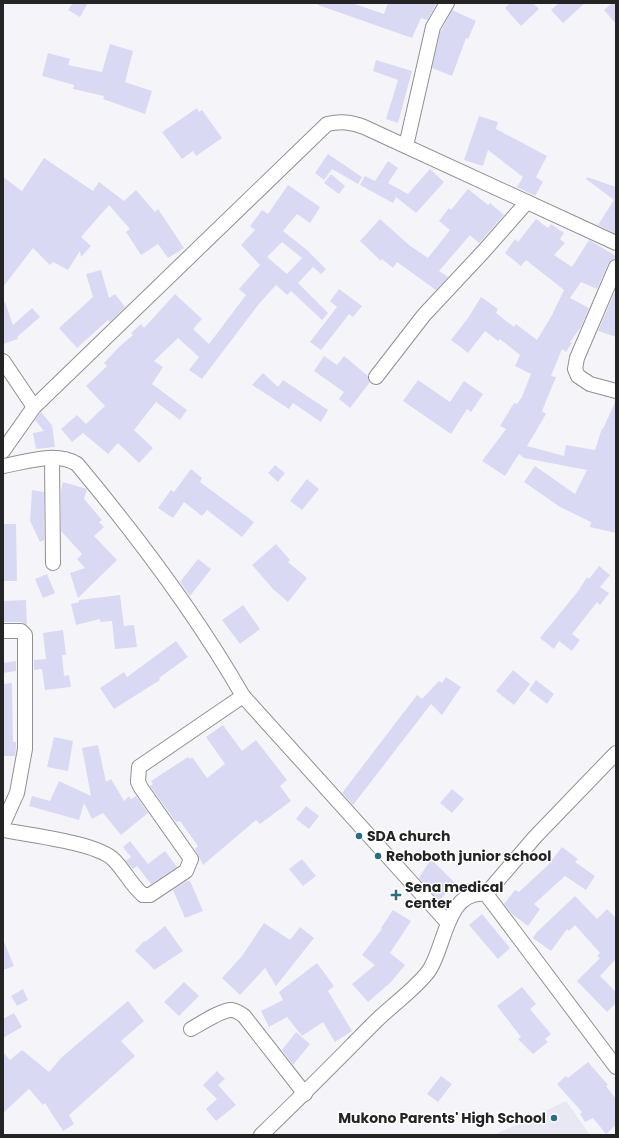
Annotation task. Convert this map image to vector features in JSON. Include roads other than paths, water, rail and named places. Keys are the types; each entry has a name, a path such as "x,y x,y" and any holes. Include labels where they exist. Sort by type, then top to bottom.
{"street":[{"path":"406,146 433,27 447,3"},
{"path":"3,451 34,407 327,124 338,121 350,122 406,146 616,243"},
{"path":"376,377 424,315 527,202"},
{"path":"616,267 577,358 575,369 578,376 590,384 616,392"},
{"path":"3,360 34,407"},
{"path":"52,458 53,562"},
{"path":"3,466 52,458 67,458 78,464 172,585 225,665 243,696 447,922"},
{"path":"3,631 21,631 25,635 25,749 19,786 3,824"},
{"path":"3,830 95,848 114,860 135,888 143,896 150,895 186,871 191,859 141,788 138,782 138,767 243,696"},
{"path":"261,1135 305,1094 376,1020 422,979 431,968 440,949 447,922 460,904 473,894 486,894 535,837 616,753"},
{"path":"486,894 616,1067"},
{"path":"191,1029 231,1010 239,1012 244,1016 305,1094"}],"place":[{"name":"SDA church","path":"359,836"},
{"name":"Rehoboth junior school","path":"378,856"},
{"name":"Sena medical center","path":"396,895"},
{"name":"Mukono Parents' High School","path":"554,1118"}]}
